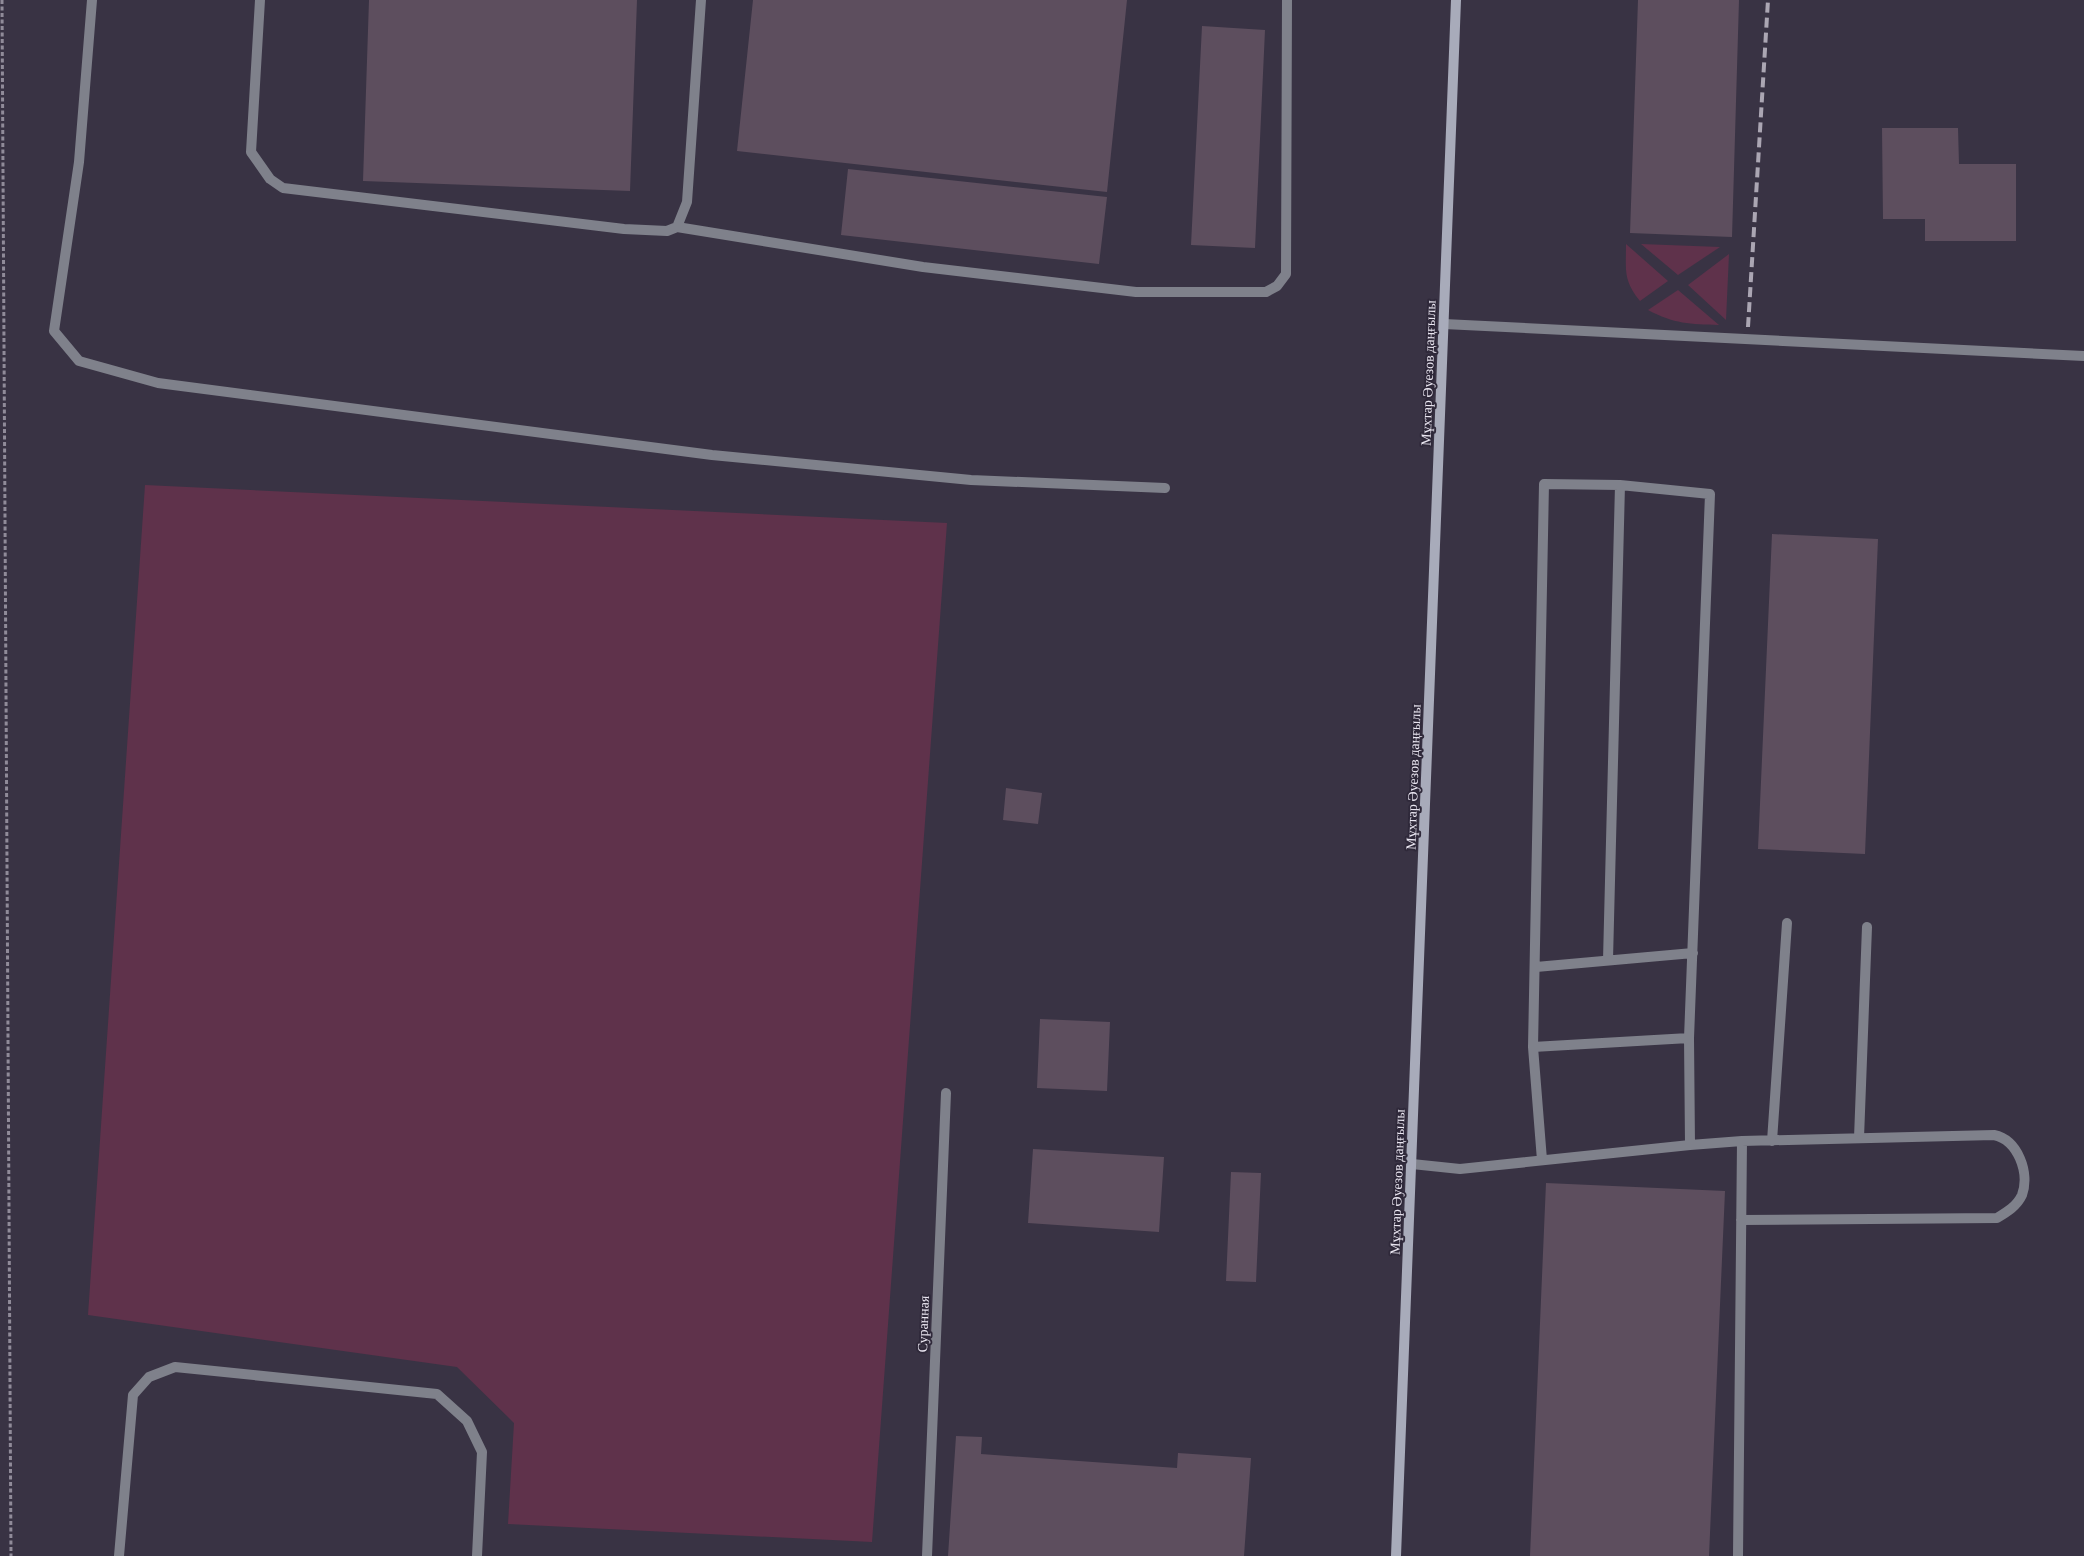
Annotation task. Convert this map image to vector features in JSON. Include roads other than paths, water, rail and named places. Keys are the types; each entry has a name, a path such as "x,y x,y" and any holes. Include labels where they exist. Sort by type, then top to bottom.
{"main road":[{"name":"Мұхтар Әуезов даңғылы","path":"1396,1556 1456,0"}],"street":[{"path":"92,0 79,162 54,331 79,361 158,383 712,455 971,480 1165,488"},
{"path":"260,0 251,152 270,179 283,188 624,230 667,231 677,227 923,268 1136,292 1266,292 1278,286 1286,274 1287,0"},
{"path":"677,227 688,202 701,0"},
{"path":"1444,324 2084,356"},
{"path":"1542,1160 1533,1047 1544,484 1620,485 1710,494 1689,1038 1690,1145"},
{"path":"1608,960 1620,485"},
{"path":"1772,1141 1787,923"},
{"path":"1858,1138 1867,926"},
{"path":"1536,967 1693,953"},
{"path":"1533,1047 1689,1038"},
{"name":"Суранная","path":"927,1556 946,1093"},
{"path":"1412,1164 1460,1169 1742,1141 1994,1135 2004,1137 2014,1146 2020,1157 2024,1176 2022,1194 2016,1204 1997,1218 1741,1220"},
{"path":"1738,1556 1742,1141"},
{"path":"119,1556 133,1395 150,1376 175,1368 437,1394 467,1421 482,1452 477,1556"}],"railway":[{"path":"1748,327 1768,0"}]}
